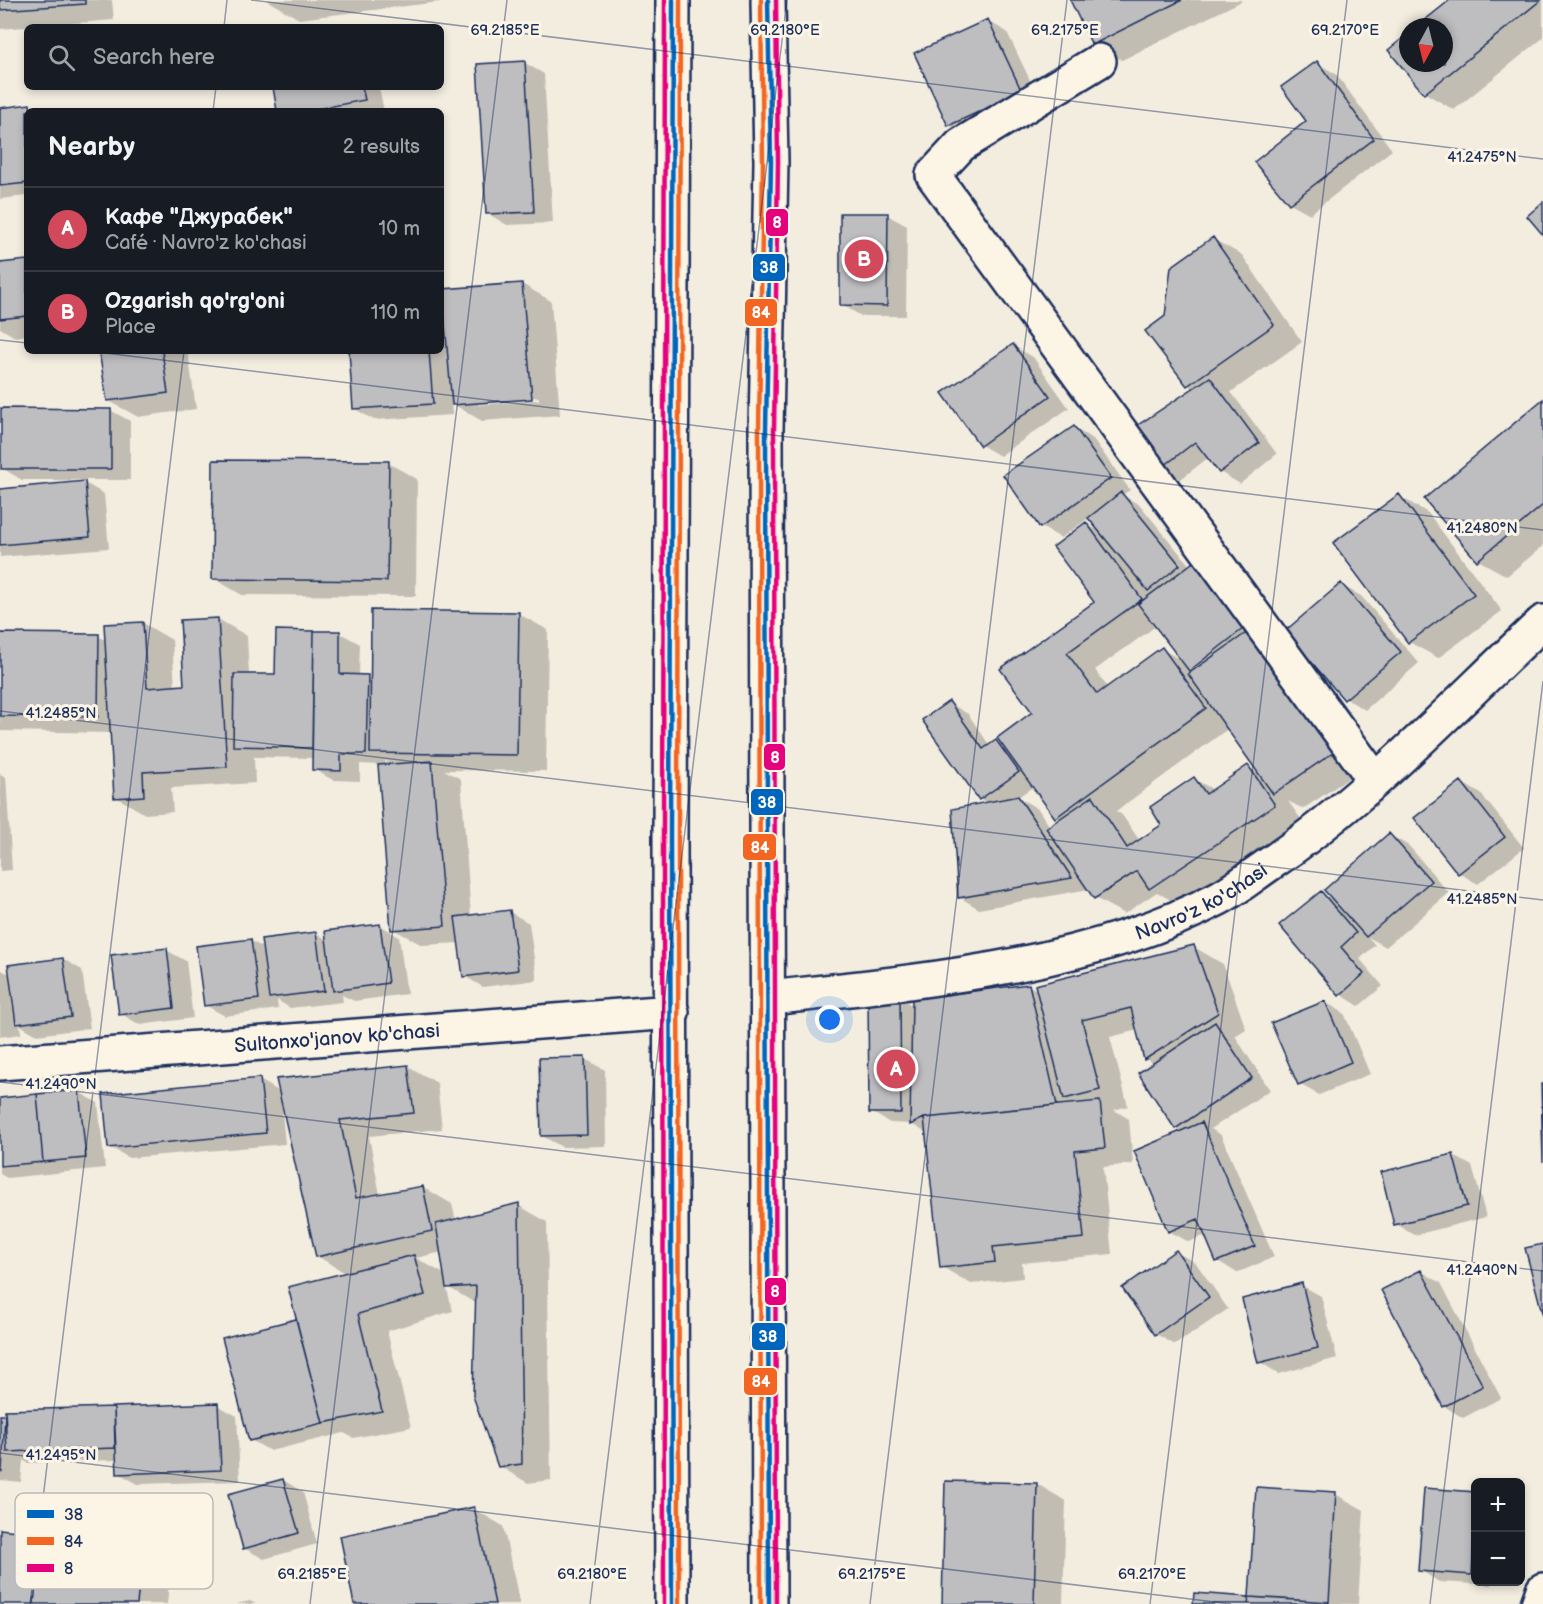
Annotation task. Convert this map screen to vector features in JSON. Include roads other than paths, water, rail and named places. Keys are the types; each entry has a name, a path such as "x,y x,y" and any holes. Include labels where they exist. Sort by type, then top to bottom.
{"main road":[{"path":"672,1604 673,0"},
{"path":"768,0 771,162 766,442 769,1604"},
{"path":"1099,61 961,145 933,175 1375,780"},
{"name":"Navro'z ko'chasi","path":"769,998 1024,964 1145,930 1219,898 1303,841 1375,780 1543,622"},
{"name":"Sultonxo'janov ko'chasi","path":"0,1063 672,1012"},
{"path":"1538,1604 1543,1590"}],"place":[{"name":"Ozgarish qo'rg'oni","path":"864,259"},
{"name":"Кафе \"Джурабек\"","path":"896,1069"}]}
